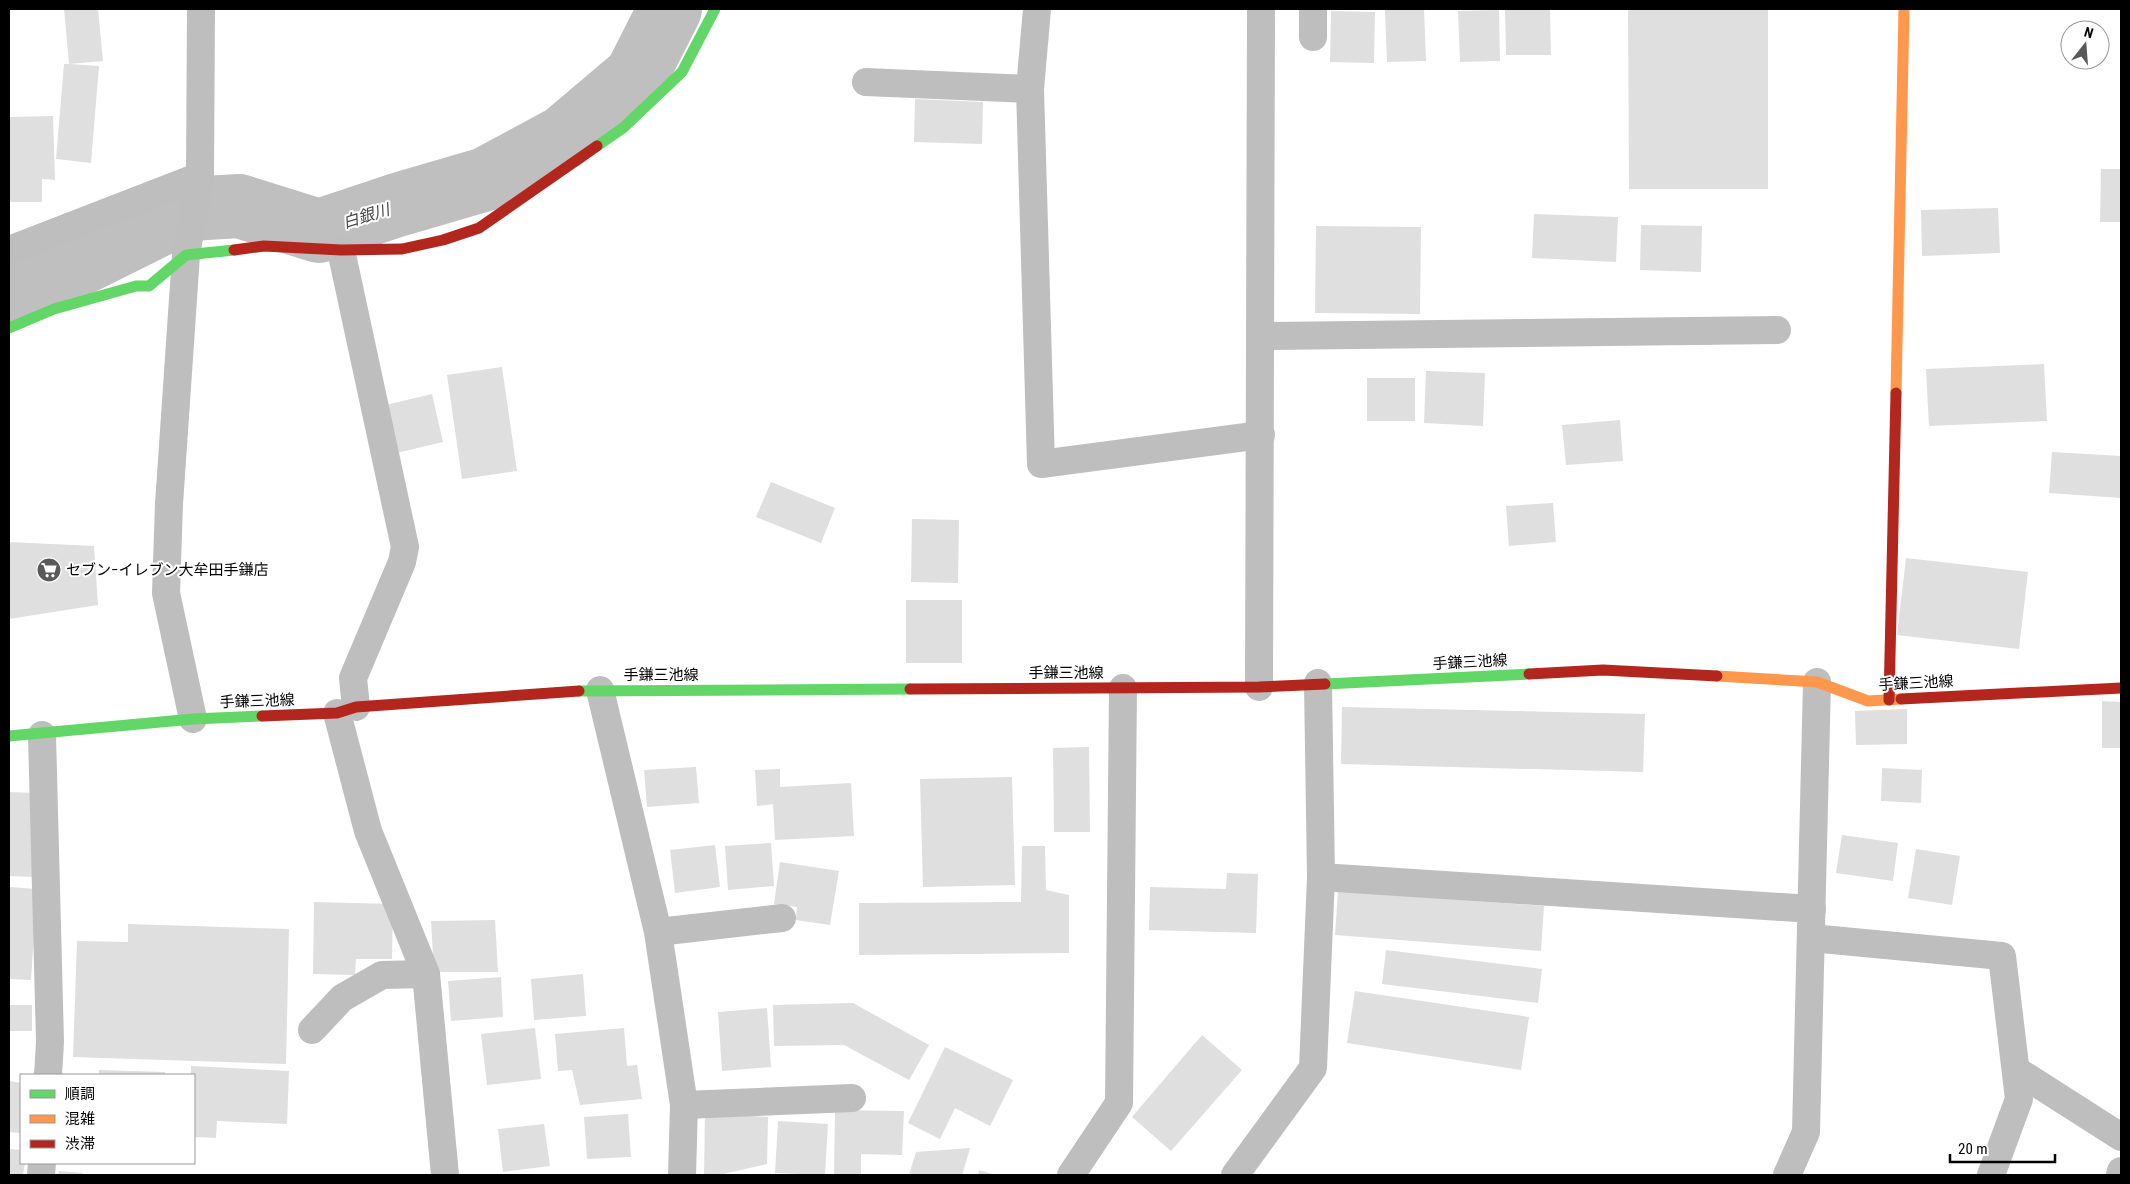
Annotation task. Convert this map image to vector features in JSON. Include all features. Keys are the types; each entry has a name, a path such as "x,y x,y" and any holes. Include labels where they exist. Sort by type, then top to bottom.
{"main road":[{"path":"9,328 54,309 136,286 149,286 186,254 264,246 341,250 402,249 444,240 479,228 623,128 682,72 715,9"},
{"path":"1889,700 1904,9"},
{"name":"手鎌三池線","path":"9,736 42,735 193,719 346,710 600,690 1260,687 1603,670 1817,682 1868,701 2121,688"}],"street":[{"path":"193,719 166,592 169,504 186,254 200,176 201,9"},
{"path":"1037,9 1030,89 1041,464 1261,435"},
{"path":"1260,687 1261,9"},
{"path":"1312,9 1313,37"},
{"path":"866,82 1030,89"},
{"path":"9,250 200,176"},
{"path":"341,250 404,547 402,562 353,678 346,710 368,831 426,974 445,1175"},
{"path":"1261,336 1777,330"},
{"path":"1787,1175 1806,1132 1817,682"},
{"path":"1235,1175 1313,1068 1321,877 1318,683"},
{"path":"1071,1175 1119,1103 1123,688"},
{"path":"600,690 658,932 684,1105 682,1175"},
{"path":"42,735 50,1042 48,1074"},
{"path":"1321,877 1812,909"},
{"path":"658,932 782,918"},
{"path":"1811,938 2002,956 2019,1099 1991,1175"},
{"path":"312,1030 342,998 382,975 426,974"},
{"path":"2016,1070 2121,1137"},
{"path":"684,1105 852,1098"}],"building":[{"path":"64,9 98,9 103,61 69,64"},
{"path":"1424,9 1426,61 1387,62 1385,10"},
{"path":"1505,9 1550,9 1551,55 1506,55"},
{"path":"1628,9 1768,9 1768,189 1629,189"},
{"path":"1499,10 1500,61 1460,62 1458,11"},
{"path":"1331,11 1375,12 1374,63 1330,62"},
{"path":"64,64 99,66 91,163 56,159"},
{"path":"915,99 983,102 982,144 914,142"},
{"path":"53,116 55,180 42,179 42,202 9,202 9,117"},
{"path":"2101,169 2121,169 2121,222 2100,222"},
{"path":"1998,208 2000,253 1922,256 1921,210"},
{"path":"1534,214 1618,217 1616,262 1532,258"},
{"path":"1641,225 1702,226 1701,272 1640,270"},
{"path":"1316,226 1421,227 1420,314 1315,313"},
{"path":"2044,364 2047,421 1929,426 1926,369"},
{"path":"502,367 517,471 462,479 447,375"},
{"path":"1426,371 1485,373 1483,426 1424,423"},
{"path":"1367,378 1415,378 1415,421 1367,421"},
{"path":"432,394 443,442 384,456 373,408"},
{"path":"1620,420 1623,461 1566,465 1562,425"},
{"path":"2052,452 2121,456 2121,498 2049,493"},
{"path":"771,482 835,508 821,543 756,517"},
{"path":"1553,503 1556,542 1509,546 1506,506"},
{"path":"912,519 959,520 958,583 911,582"},
{"path":"9,542 94,546 98,605 9,619"},
{"path":"1906,558 2028,572 2019,649 1897,635"},
{"path":"906,600 962,600 962,663 906,663"},
{"path":"2102,701 2121,702 2121,748 2102,748"},
{"path":"1342,707 1645,714 1643,772 1341,764"},
{"path":"1907,709 1907,744 1856,745 1855,711"},
{"path":"1089,747 1090,832 1054,832 1053,748"},
{"path":"696,767 699,803 647,807 644,770"},
{"path":"1882,768 1922,770 1921,803 1881,801"},
{"path":"780,769 780,787 851,783 854,836 775,840 773,804 757,806 755,770"},
{"path":"1012,777 1015,885 923,887 920,779"},
{"path":"9,792 36,793 34,877 9,876"},
{"path":"1842,835 1898,843 1893,881 1836,873"},
{"path":"771,843 774,886 728,890 725,846"},
{"path":"715,845 720,887 675,893 670,850"},
{"path":"1022,846 1045,846 1046,890 1069,895 1069,953 859,955 859,903 1021,902"},
{"path":"1916,849 1960,856 1952,905 1908,898"},
{"path":"780,862 839,871 830,925 796,920 797,907 774,904"},
{"path":"1227,873 1258,874 1256,933 1149,930 1150,887 1226,889"},
{"path":"9,887 37,889 31,980 9,979"},
{"path":"1338,891 1544,906 1541,951 1335,935"},
{"path":"314,902 393,904 392,959 356,959 355,975 313,974"},
{"path":"495,920 498,972 434,972 431,921"},
{"path":"128,924 289,929 286,1064 73,1057 77,941 128,942"},
{"path":"1386,950 1542,969 1538,1003 1382,984"},
{"path":"583,974 586,1016 534,1020 531,979"},
{"path":"501,977 503,1017 451,1021 448,981"},
{"path":"1355,991 1529,1017 1521,1070 1347,1043"},
{"path":"853,1003 929,1045 909,1080 844,1045 774,1046 773,1005"},
{"path":"9,1005 32,1005 32,1031 9,1031"},
{"path":"767,1008 771,1067 722,1071 718,1012"},
{"path":"535,1028 541,1079 487,1085 481,1034"},
{"path":"624,1028 627,1066 637,1065 642,1099 580,1105 572,1070 558,1071 555,1034"},
{"path":"1202,1035 1242,1070 1171,1151 1132,1117"},
{"path":"945,1047 1013,1080 990,1126 955,1108 940,1139 908,1123"},
{"path":"191,1066 289,1071 287,1124 217,1121 216,1138 195,1137 195,1074 191,1074"},
{"path":"99,1070 165,1072 165,1074 99,1074"},
{"path":"9,1081 20,1083 20,1133 9,1132"},
{"path":"835,1110 904,1111 902,1155 861,1154 861,1175 834,1175"},
{"path":"628,1114 631,1157 587,1159 584,1117"},
{"path":"705,1114 768,1117 767,1164 719,1175 704,1175"},
{"path":"778,1121 828,1124 825,1175 775,1173"},
{"path":"544,1124 550,1166 503,1172 498,1129"},
{"path":"970,1148 962,1175 909,1175 916,1152"},
{"path":"9,1149 20,1150 20,1164 25,1164 23,1175 9,1175"},
{"path":"979,1170 995,1175 978,1175"},
{"path":"59,1171 83,1173 83,1175 58,1175"}],"waterway":[{"name":"白銀川","path":"9,299 190,209 239,206 319,231 397,205 486,179 564,137 636,76 670,9"}],"traffic: fast":[{"path":"597,146 623,128 682,72 715,9"},
{"path":"9,328 54,309 136,286 149,286 186,255 234,250"},
{"path":"1325,684 1529,674"},
{"path":"579,691 910,689"},
{"path":"9,736 193,719 262,716"}],"traffic: slow":[{"path":"1896,393 1904,9"},
{"path":"1717,676 1817,682 1868,701 1901,699"}],"traffic: jam":[{"path":"234,250 264,246 341,250 402,249 443,240 479,228 597,146"},
{"path":"1889,700 1896,393"},
{"path":"1529,674 1603,670 1717,676"},
{"path":"910,689 1259,687 1325,684"},
{"path":"1901,699 2121,688"},
{"path":"262,716 337,713 356,707 579,691"}],"place":[{"name":"セブン−イレブン大牟田手鎌店","path":"49,570"}]}
